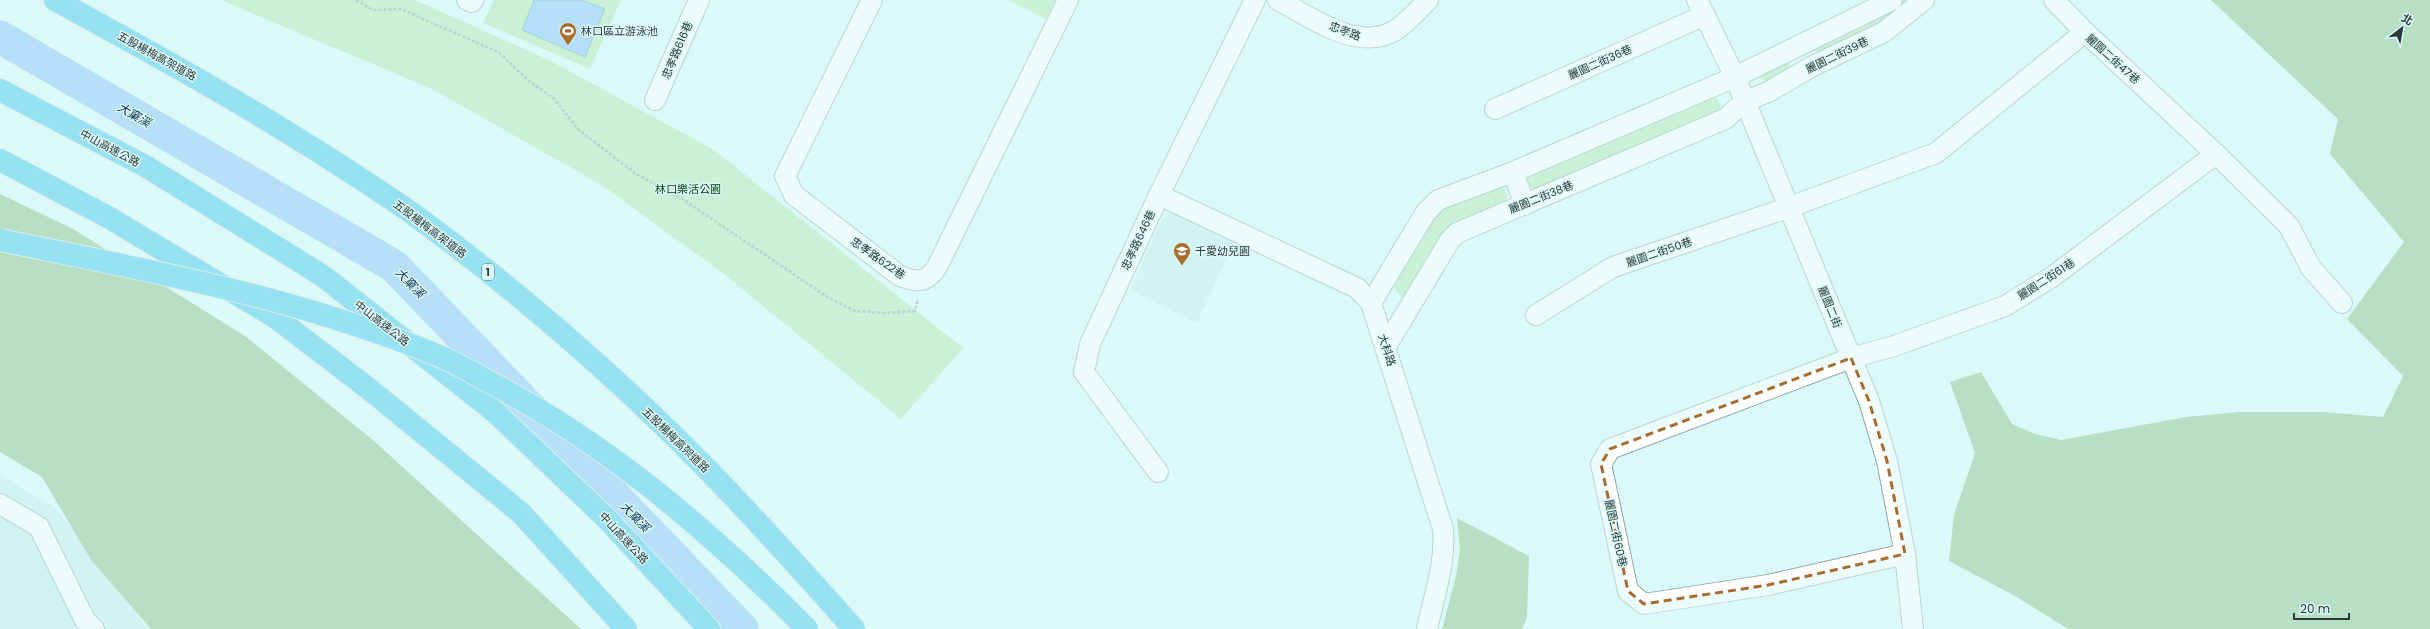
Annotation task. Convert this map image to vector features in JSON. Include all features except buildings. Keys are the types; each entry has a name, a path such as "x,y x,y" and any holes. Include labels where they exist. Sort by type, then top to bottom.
{"highway":[{"name":"五股楊梅高架道路","path":"55,0 176,66 288,132 411,213 490,274 624,389 703,465 794,562 854,629"},
{"name":"中山高速公路","path":"0,90 147,167 323,276 494,411 608,520 709,629"},
{"path":"0,160 108,217 281,322 369,388 521,513 626,629"},
{"path":"0,240 207,283 367,328 445,359 524,400 597,447 674,505 768,590 807,629"}],"street":[{"name":"忠孝路616巷","path":"655,100 699,0"},
{"name":"忠孝路622巷","path":"872,0 785,176 794,195 900,276 912,281 924,281"},
{"path":"924,281 933,275 1068,0"},
{"name":"忠孝路646巷","path":"1158,472 1084,372 1090,344 1159,195 1255,0"},
{"name":"忠孝路","path":"1278,0 1339,31 1361,38 1380,37 1395,31 1428,0"},
{"path":"1371,303 1426,212 1438,200 1513,172 1735,77 1892,0"},
{"name":"麗園二街39巷","path":"1744,102 1770,91 1811,67 1884,32 1924,0"},
{"path":"2054,0 2085,32"},
{"name":"麗園二街","path":"1701,8 1735,77 1744,102 1790,207 1869,401 1887,461 1905,554 1913,629"},
{"name":"麗園二街36巷","path":"1495,109 1701,8"},
{"name":"麗園二街47巷","path":"1790,207 1936,153 2085,32 2216,154 2288,226 2310,268 2342,303"},
{"path":"1800,45 1811,67"},
{"name":"麗園二街38巷","path":"1386,346 1450,240 1465,229 1525,205 1725,118 1744,102"},
{"name":"麗園二街61巷","path":"1851,358 1894,346 2005,306 2052,277 2216,154"},
{"path":"1513,172 1525,205"},
{"name":"大科路","path":"1159,195 1357,288 1371,303 1386,346 1443,529 1445,550 1427,629"},
{"name":"麗園二街50巷","path":"1536,315 1613,267 1790,207"},
{"name":"麗園二街60巷","path":"1851,358 1610,449 1601,464 1628,591 1644,604 1768,585 1905,554"},
{"path":"0,504 39,527 85,620 94,629"}],"path":[{"path":"356,0 373,10 401,9 498,52 528,80 553,98 579,130 636,174 680,198 829,298 855,311 885,313 915,311 924,281"}],"highlighted area":[{"path":"1851,358 1869,401 1887,461 1905,554 1768,585 1644,604 1628,591 1601,464 1610,449"}],"shaded area":[{"name":"千愛幼兒園","path":"1173,212 1234,242 1197,323 1130,290 1162,219"},
{"path":"0,475 57,509 148,629 0,629"}],"green space":[{"name":"林口樂活公園","path":"221,0 415,0 549,60 714,150 963,348 901,419 724,274 600,184 432,89"},
{"name":"林口區立游泳池","path":"494,0 621,0 590,69 483,23"},
{"path":"1008,0 1055,0 1046,19"},
{"path":"1899,0 1913,0 1879,27 1820,53 1812,50 1819,44 1875,20"},
{"path":"2211,0 2430,0 2430,629 2068,629 2015,596 1949,561 1954,515 1975,453 1950,382 1981,372 2012,424 2035,434 2061,440 2186,417 2239,412 2322,412 2383,417 2403,376 2347,319 2404,242 2330,154 2338,119"},
{"path":"1778,63 1788,63 1791,71 1766,81 1756,76"},
{"path":"1711,94 1718,100 1721,107 1716,112 1536,190 1529,186 1527,179 1531,170"},
{"path":"1495,186 1502,188 1508,196 1502,206 1461,222 1412,291 1402,297 1395,289 1394,279 1430,217 1441,210"},
{"path":"0,194 73,229 245,336 374,441 581,629 151,629 91,560 42,477 0,452"},
{"path":"1457,518 1529,556 1527,617 1522,629 1442,629 1456,576 1460,549"}],"water":[{"path":"534,0 582,0 605,9 585,57 522,30"}],"waterway":[{"name":"大窠溪","path":"0,37 394,266 742,629"}],"place":[{"name":"林口區立游泳池","path":"568,46"},
{"name":"千愛幼兒園","path":"1182,266"}]}
